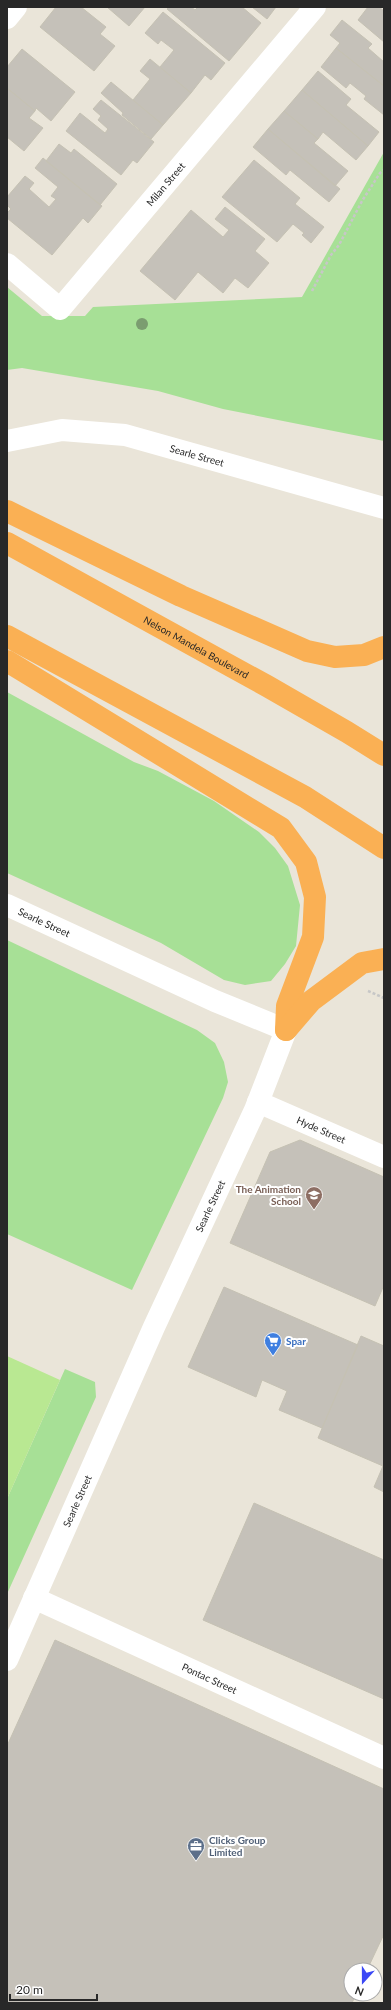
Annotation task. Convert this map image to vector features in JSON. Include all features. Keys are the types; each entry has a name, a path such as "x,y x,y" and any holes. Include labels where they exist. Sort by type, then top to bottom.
{"highway":[{"path":"7,511 181,596 307,651 335,657 364,655 384,647"},
{"name":"Nelson Mandela Boulevard","path":"13,546 280,694 384,755"},
{"path":"7,636 305,797 384,848"},
{"path":"7,661 281,828 306,862 315,897 313,937 287,1006 286,1030"},
{"path":"286,1030 311,1001 362,963 384,959"}],"street":[{"path":"7,18 16,7"},
{"name":"Milan Street","path":"7,264 60,309 315,7"},
{"name":"Searle Street","path":"7,441 62,430 125,435 384,508"},
{"name":"Searle Street","path":"7,905 215,1001 286,1030 258,1102 154,1327 7,1660"},
{"name":"Hyde Street","path":"258,1102 384,1158"},
{"name":"Pontac Street","path":"34,1598 384,1758"}],"path":[{"path":"312,291 362,201 380,173 384,170"}],"green space":[{"path":"384,152 384,441 223,409 158,391 22,368 7,370 7,287 42,316 85,316 93,307 302,297"},
{"path":"7,692 134,762 158,771 214,801 259,832 275,848 288,866 300,905 296,946 285,964 271,981 245,985 224,980 161,943 7,873"},
{"path":"7,940 197,1030 215,1043 224,1062 228,1082 223,1098 132,1290 7,1234"},
{"path":"7,1356 60,1380 7,1499"},
{"path":"65,1369 95,1382 96,1397 7,1594 7,1499"}],"building":[{"path":"56,7 81,7 106,27 100,34 115,46 94,71 40,27"},
{"path":"107,7 145,7 129,26"},
{"path":"169,7 191,7 195,10 198,7 242,7 261,23 229,61 167,9"},
{"path":"252,7 276,7 267,19"},
{"path":"368,7 379,7 384,11 384,42 358,20"},
{"path":"163,12 225,63 211,80 205,75 191,93 160,67 174,50 161,40 158,44 145,33"},
{"path":"342,20 372,44 368,48 384,62 384,86 336,48 340,43 330,35"},
{"path":"336,48 384,86 384,115 364,99 366,96 350,83 346,88 321,67"},
{"path":"22,49 75,92 51,121 36,108 35,111 7,88 7,67"},
{"path":"150,59 191,93 163,125 133,100 150,79 140,71"},
{"path":"318,71 351,99 346,105 379,132 368,146 302,90"},
{"path":"111,82 163,125 151,139 122,115 123,113 101,93"},
{"path":"7,88 35,111 29,118 43,128 24,151 7,137"},
{"path":"302,90 368,146 356,160 323,132 318,139 284,111"},
{"path":"101,100 154,142 137,163 133,160 121,175 66,131 80,113 105,133 108,129 98,120 101,116 93,109"},
{"path":"284,111 318,139 314,143 348,171 335,186 268,129"},
{"path":"268,129 340,189 329,202 290,170 286,175 253,147"},
{"path":"59,144 71,153 74,149 117,184 100,205 46,161"},
{"path":"43,158 102,206 88,223 83,218 52,255 7,218 7,213 11,209 7,205 7,197 25,176 34,183 29,189 49,207 56,199 51,196 58,187 35,168"},
{"path":"254,160 300,198 295,204 324,227 311,243 302,235 304,233 293,224 277,242 222,197"},
{"path":"225,207 265,239 255,251 269,263 248,288 235,278 223,293 198,272 175,300 140,271 191,210 223,237 229,230 215,219"},
{"name":"The Animation School","path":"300,1140 384,1177 384,1285 375,1306 230,1243 270,1152"},
{"name":"Spar","path":"224,1287 358,1345 322,1428 279,1410 287,1391 262,1380 256,1397 188,1367"},
{"path":"361,1336 384,1346 384,1492 374,1487 383,1466 318,1438"},
{"path":"254,1503 384,1560 384,1699 203,1620"},
{"name":"Clicks Group Limited","path":"55,1640 384,1789 384,1934 371,1962 343,1962 343,2002 352,2003 7,2003 7,1746"}],"place":[{"name":"The Animation School","path":"314,1210"},
{"name":"Spar","path":"273,1356"},
{"name":"Clicks Group Limited","path":"196,1861"}]}
